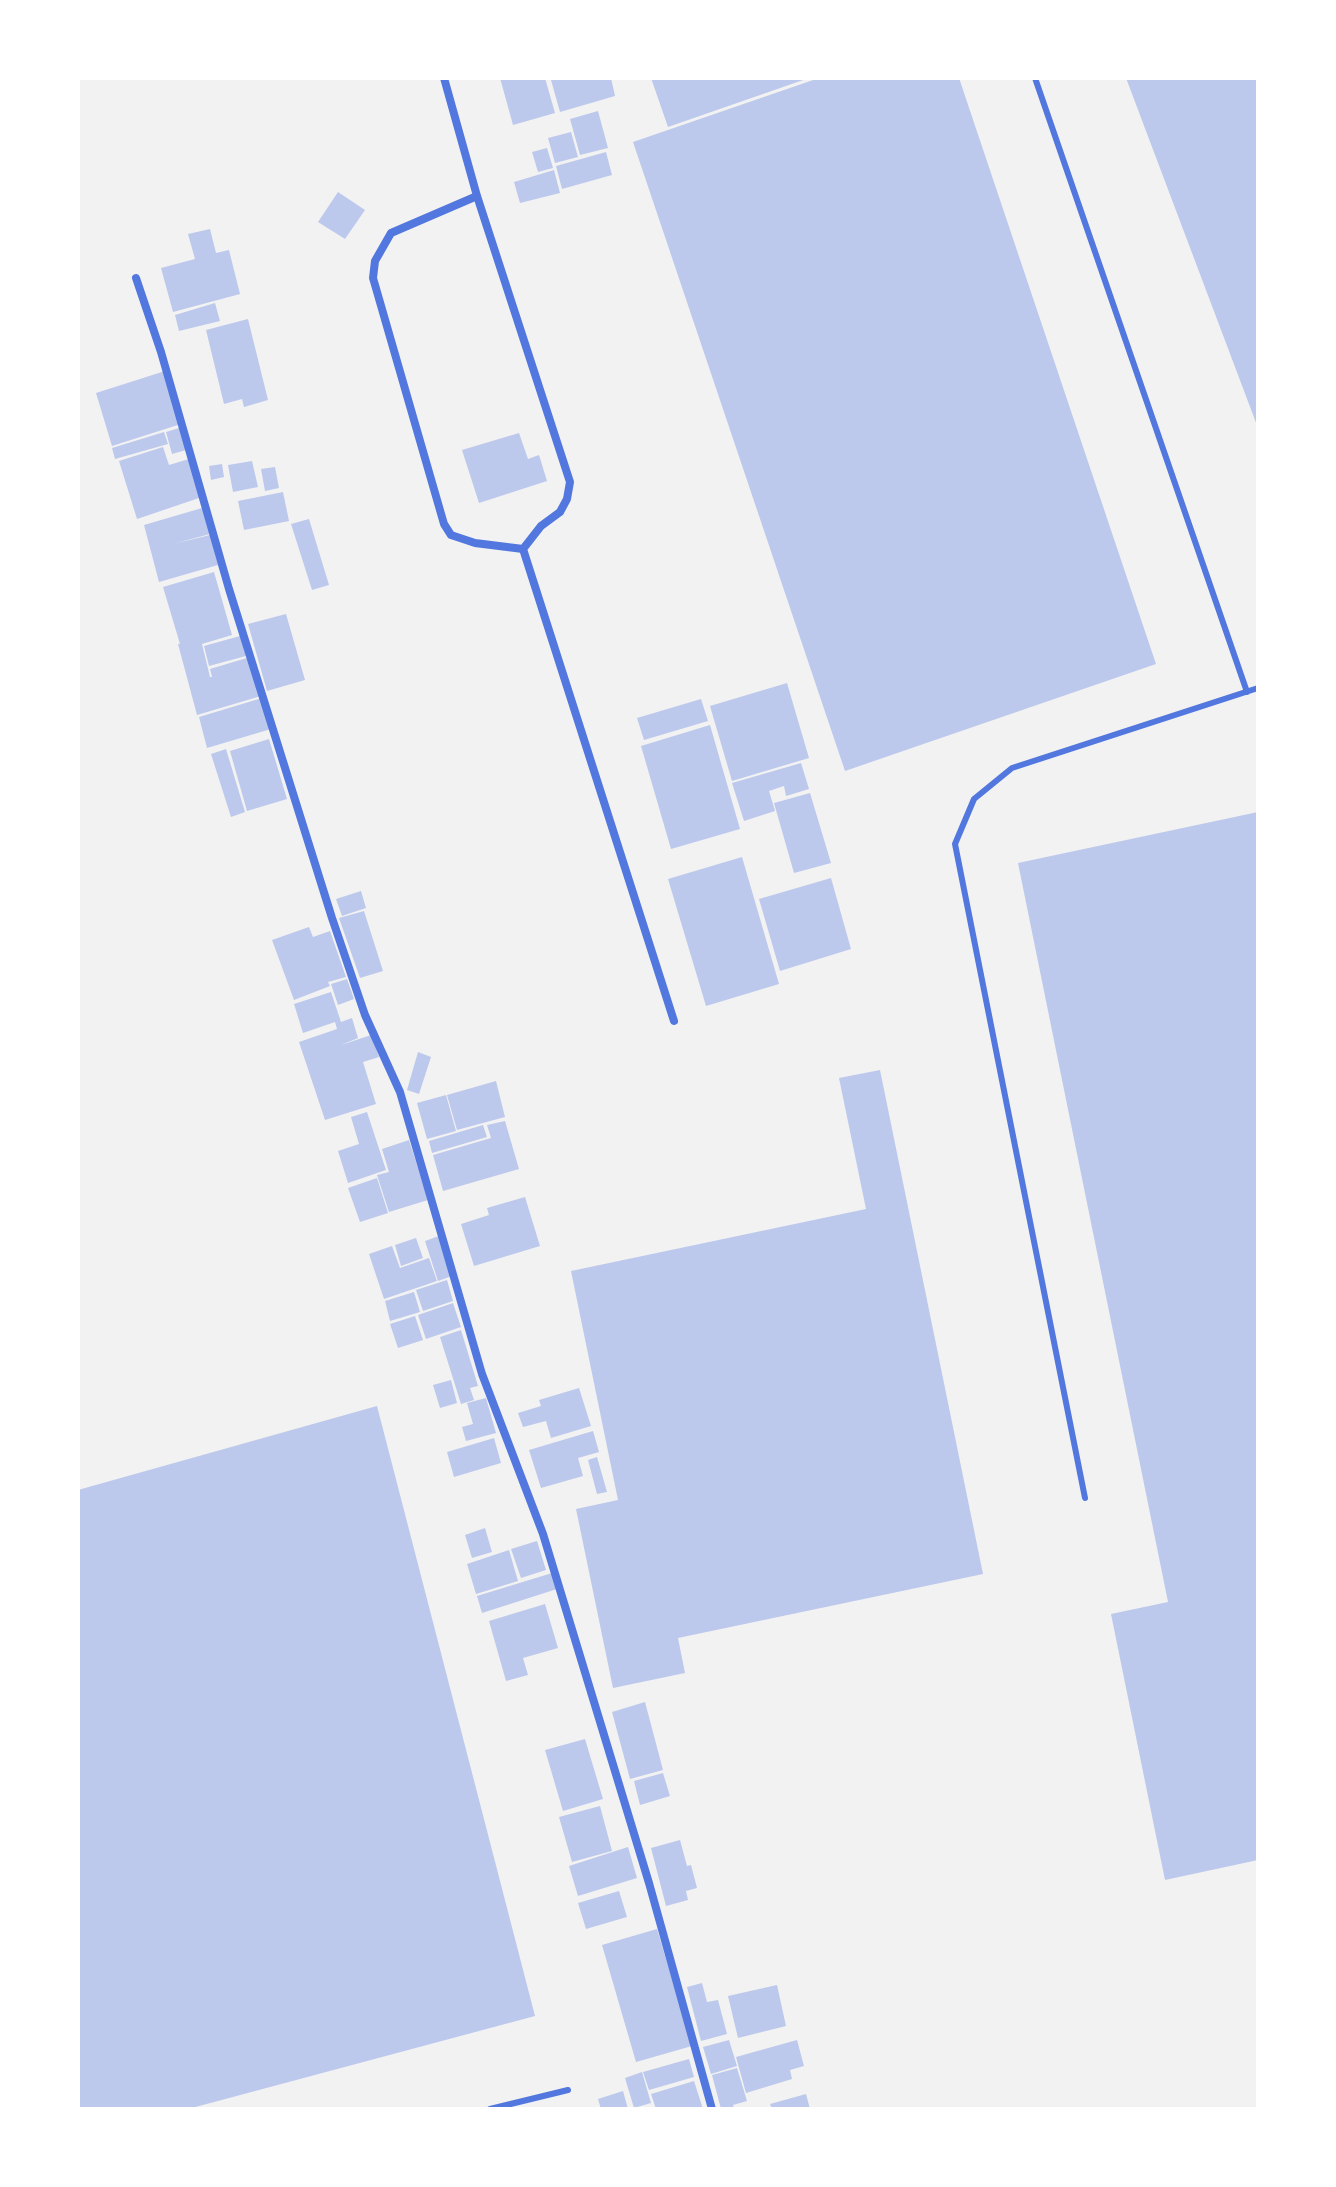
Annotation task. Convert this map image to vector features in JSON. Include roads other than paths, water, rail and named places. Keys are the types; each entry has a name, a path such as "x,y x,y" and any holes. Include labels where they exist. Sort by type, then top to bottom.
{"street":[{"path":"444,78 477,196 570,482 567,499 560,512 541,526 523,549"},
{"path":"477,196 391,233 375,261 373,278 444,524 451,535 475,543 523,549"},
{"path":"136,278 332,918 365,1015 400,1092 482,1374 543,1534 649,1883 712,2109"},
{"path":"523,549 674,1021"}],"lane":[{"path":"1035,78 1247,692"},
{"path":"1085,1498 955,844 974,799 1012,768 1258,688"},
{"path":"490,2109 568,2090"}]}
